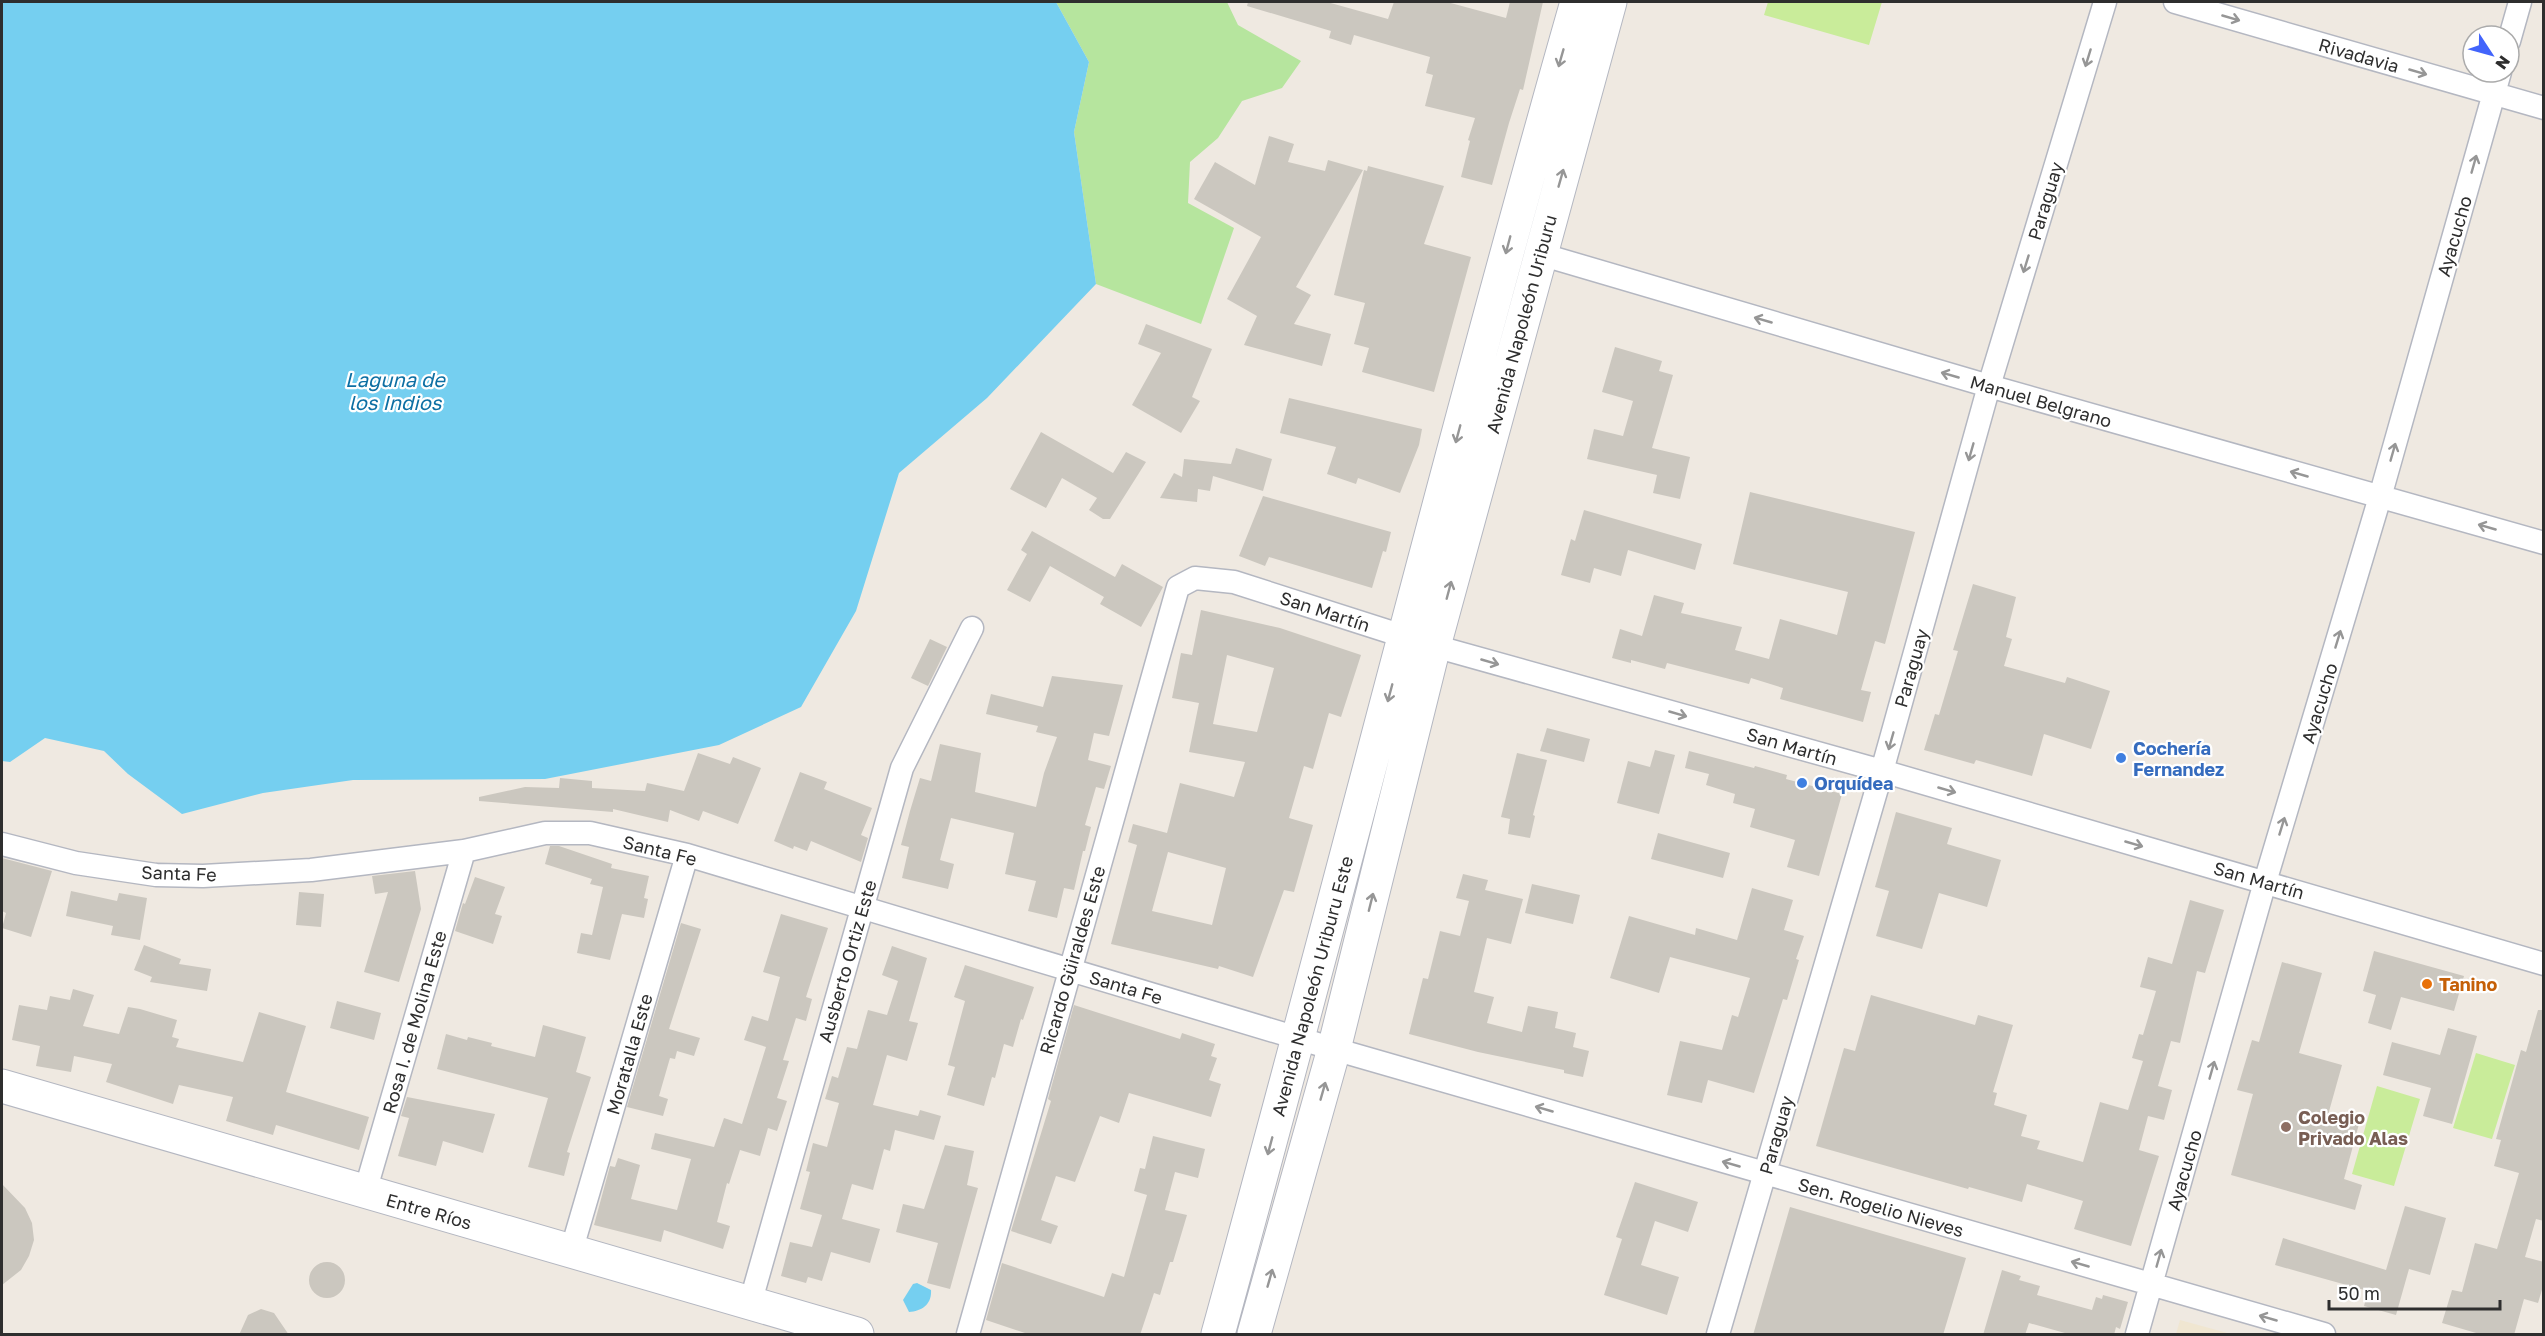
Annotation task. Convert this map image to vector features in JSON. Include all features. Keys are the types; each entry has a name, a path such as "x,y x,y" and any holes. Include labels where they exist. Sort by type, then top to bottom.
{"main road":[{"name":"Avenida Napoleón Uriburu","path":"1419,641 1513,226 1577,2"},
{"name":"Avenida Napoleón Uriburu","path":"1419,641 1540,254 1610,2"},
{"name":"Avenida Napoleón Uriburu Este","path":"1218,1335 1299,1038 1419,641"},
{"name":"Avenida Napoleón Uriburu Este","path":"1254,1335 1334,1049 1419,641"},
{"name":"Entre Ríos","path":"2,1086 857,1335"}],"street":[{"name":"Paraguay","path":"1718,1335 1882,771 1989,386 2105,2"},
{"name":"Rivadavia","path":"2175,2 2544,108"},
{"path":"2514,24 2520,2"},
{"name":"Ayacucho","path":"2137,1335 2265,882 2380,497 2497,84"},
{"name":"Manuel Belgrano","path":"1540,254 1989,386 2544,543"},
{"name":"San Martín","path":"1178,586 1195,578 1234,582 1419,641 1882,771 2544,964"},
{"name":"Ricardo Güiraldes Este","path":"968,1335 1178,586"},
{"name":"Ausberto Ortiz Este","path":"750,1304 903,768 972,628"},
{"name":"Santa Fe","path":"2,844 76,863 156,875 192,876 311,870 464,851 545,833 590,832 687,855 1334,1049"},
{"name":"Rosa I. de Molina Este","path":"365,1192 464,851"},
{"name":"Moratalla Este","path":"571,1252 687,855"},
{"name":"Sen. Rogelio Nieves","path":"1334,1049 2324,1335"}],"shaded area":[{"path":"2180,1320 2231,1334 2176,1334"}],"green space":[{"path":"1056,2 1227,2 1238,25 1301,61 1282,88 1242,101 1218,138 1190,162 1188,203 1234,228 1201,324 1096,284 1074,132 1089,62"},
{"path":"1768,2 1882,2 1869,45 1764,15"},
{"path":"2476,1053 2515,1065 2492,1139 2453,1128"},
{"path":"2377,1086 2420,1099 2394,1186 2352,1174"}],"water":[{"name":"Laguna de los Indios","path":"2,2 1056,2 1089,62 1074,132 1096,284 987,398 899,473 856,611 801,707 719,745 545,779 353,780 263,793 182,814 128,774 104,751 45,738 10,762 2,761"},
{"path":"917,1283 931,1290 930,1299 922,1308 909,1312 903,1300 913,1284"}],"building":[{"path":"1248,2 1327,2 1388,19 1394,2 1447,2 1506,18 1510,2 1543,2 1523,90 1520,89 1492,185 1461,177 1475,118 1425,106 1433,75 1426,73 1430,57 1354,35 1351,45 1329,38 1331,31 1247,6"},
{"path":"1269,136 1294,144 1288,162 1325,171 1328,160 1363,170 1296,287 1311,295 1294,324 1331,334 1322,366 1244,345 1257,316 1227,299 1261,237 1194,199 1215,162 1255,185"},
{"path":"1368,166 1444,186 1424,244 1471,257 1434,392 1362,372 1369,348 1354,344 1365,303 1334,295 1364,170 1367,171"},
{"path":"1146,324 1212,349 1192,397 1200,401 1181,433 1132,405 1161,353 1138,344"},
{"path":"1615,347 1662,361 1659,371 1673,375 1652,448 1690,457 1680,499 1653,493 1657,475 1587,459 1594,429 1623,436 1633,401 1602,392"},
{"path":"1289,398 1422,429 1419,445 1400,493 1358,478 1356,484 1327,474 1336,447 1280,433"},
{"path":"1041,432 1113,473 1126,452 1146,462 1110,519 1103,519 1089,510 1097,498 1062,478 1046,508 1010,489"},
{"path":"1236,448 1272,459 1263,491 1213,476 1210,491 1198,489 1197,502 1160,498 1174,473 1182,477 1184,459 1231,464"},
{"path":"1750,492 1915,532 1885,644 1875,641 1861,690 1871,692 1863,722 1780,699 1783,688 1751,678 1749,684 1667,663 1665,669 1631,660 1631,663 1612,658 1620,629 1642,636 1654,595 1684,603 1681,613 1742,627 1735,650 1769,659 1780,619 1837,635 1848,592 1733,564"},
{"path":"1263,496 1391,532 1372,588 1269,557 1265,566 1239,556"},
{"path":"1584,510 1702,544 1695,570 1628,550 1621,576 1594,568 1590,583 1561,575 1571,539 1575,541"},
{"path":"1032,531 1115,577 1122,564 1163,587 1141,627 1100,604 1104,597 1050,566 1030,602 1007,590 1027,554 1021,550"},
{"path":"1973,584 2016,597 2006,637 2012,639 2004,666 2065,683 2067,677 2110,691 2091,749 2044,734 2032,776 1976,760 1974,764 1924,750 1935,714 1939,715 1958,651 1953,650"},
{"path":"1201,610 1280,628 1361,655 1341,717 1329,713 1313,769 1304,766 1289,818 1313,825 1294,892 1284,890 1253,977 1219,966 1218,969 1111,944 1137,845 1128,842 1133,824 1167,833 1180,783 1234,797 1245,762 1189,752 1199,703 1172,698 1181,653 1192,655","holes":["1227,655 1274,668 1257,732 1213,724","1168,852 1226,868 1212,925 1152,911"]},
{"path":"930,639 947,647 928,686 911,678"},
{"path":"1052,676 1123,685 1109,736 1094,733 1088,760 1111,766 1104,789 1096,787 1085,825 1091,827 1074,890 1064,888 1057,918 1028,911 1036,881 1005,874 1014,833 951,818 940,860 954,864 948,889 902,878 909,847 901,845 910,811 920,778 931,781 940,744 981,753 975,792 1036,807 1044,773 1057,737 1036,732 1038,726 986,714 991,694 1043,707"},
{"path":"1547,728 1590,739 1584,762 1540,751"},
{"path":"1655,750 1675,755 1659,814 1617,803 1628,761 1650,767"},
{"path":"1689,751 1754,768 1755,766 1787,775 1786,779 1842,794 1819,876 1787,867 1795,840 1750,827 1755,809 1733,803 1735,794 1706,785 1709,774 1685,768"},
{"path":"698,753 730,764 733,757 761,768 738,824 703,811 699,821 670,810 668,822 613,809 613,812 479,801 479,797 525,787 559,788 560,778 592,781 592,788 645,791 647,783 684,791"},
{"path":"1517,753 1547,760 1533,815 1535,816 1530,838 1508,834 1510,819 1501,817"},
{"path":"800,772 827,782 824,789 872,808 861,835 868,838 861,862 811,841 807,851 794,846 793,849 774,841"},
{"path":"1896,812 1952,828 1947,844 2001,860 1987,907 1939,893 1922,949 1876,936 1889,891 1875,887"},
{"path":"1658,833 1730,853 1723,878 1651,859"},
{"path":"550,846 559,846 612,864 611,868 649,876 644,898 648,899 644,918 622,914 610,960 577,953 581,933 592,935 603,887 590,884 592,879 545,864"},
{"path":"2,858 52,871 31,937 2,928 6,913 2,911"},
{"path":"415,871 421,909 399,982 364,972 388,892 375,894 372,876"},
{"path":"1463,874 1488,880 1485,890 1523,899 1511,944 1487,938 1474,992 1494,997 1487,1023 1522,1032 1528,1006 1558,1012 1555,1028 1576,1033 1573,1047 1589,1051 1583,1077 1564,1073 1564,1070 1478,1052 1409,1034 1423,978 1428,979 1440,931 1460,936 1469,901 1456,898"},
{"path":"475,877 505,887 495,914 502,916 493,944 455,931 463,903 465,904"},
{"path":"1532,884 1580,895 1573,924 1525,913"},
{"path":"1752,888 1793,900 1784,930 1804,936 1796,959 1799,960 1787,1000 1783,999 1754,1093 1708,1080 1702,1103 1667,1095 1680,1041 1722,1050 1732,1015 1738,1017 1750,978 1670,957 1659,993 1610,978 1629,916 1695,935 1696,928 1737,940"},
{"path":"71,891 117,901 119,893 147,898 140,940 111,935 113,926 66,916"},
{"path":"299,892 324,894 321,927 296,925"},
{"path":"2190,900 2224,910 2205,973 2197,971 2180,1043 2171,1041 2158,1086 2172,1090 2164,1120 2148,1116 2139,1150 2159,1156 2131,1246 2074,1229 2083,1201 2027,1184 2022,1202 1816,1146 1844,1048 1855,1051 1871,995 1975,1025 1978,1015 2013,1025 1993,1092 1997,1093 1994,1105 2027,1115 2021,1136 2040,1141 2037,1149 2083,1162 2100,1102 2128,1110 2143,1061 2132,1058 2139,1034 2143,1035 2156,991 2140,987 2148,957 2172,964"},
{"path":"781,914 828,928 806,997 812,999 806,1021 796,1018 783,1060 789,1061 777,1098 787,1101 777,1131 768,1128 760,1156 740,1150 729,1184 727,1183 717,1222 730,1226 723,1249 664,1230 661,1242 594,1225 610,1166 615,1167 618,1158 640,1165 631,1199 677,1210 691,1159 651,1149 655,1133 714,1147 724,1118 742,1124 766,1047 744,1040 752,1016 768,1021 780,977 763,972"},
{"path":"681,923 701,929 669,1029 700,1038 694,1056 677,1051 675,1059 670,1058 659,1096 668,1099 663,1116 627,1107"},
{"path":"144,945 181,959 179,964 211,969 207,991 150,982 152,977 134,970"},
{"path":"892,946 927,958 909,1021 918,1023 907,1061 887,1055 873,1105 918,1116 920,1110 941,1116 934,1140 895,1130 890,1151 884,1149 873,1190 852,1184 842,1219 880,1229 870,1263 831,1252 822,1281 808,1277 806,1283 781,1276 790,1242 812,1247 822,1215 800,1209 810,1172 806,1171 813,1143 827,1147 839,1103 825,1099 832,1076 838,1078 847,1047 857,1049 868,1010 887,1015 898,981 882,975"},
{"path":"2374,951 2464,976 2454,1011 2401,997 2391,1030 2368,1023 2376,995 2363,991"},
{"path":"2282,962 2322,973 2299,1053 2342,1065 2328,1115 2359,1124 2344,1179 2362,1185 2355,1210 2231,1175 2253,1094 2237,1090 2252,1040 2259,1042"},
{"path":"965,965 1034,987 1013,1047 1004,1044 995,1078 992,1077 984,1106 947,1095 955,1067 948,1065 965,1001 954,997"},
{"path":"73,989 94,995 83,1026 119,1034 128,1007 140,1009 177,1020 172,1037 179,1039 176,1047 243,1062 259,1012 306,1026 286,1092 369,1117 359,1150 276,1125 273,1135 226,1121 233,1097 179,1085 173,1104 106,1082 112,1064 74,1056 71,1072 36,1066 40,1046 12,1040 19,1005 47,1010 50,996 70,1000"},
{"path":"337,1001 381,1013 374,1040 330,1028"},
{"path":"1074,1005 1180,1039 1182,1033 1215,1044 1211,1056 1217,1058 1209,1080 1221,1084 1211,1117 1129,1093 1119,1123 1100,1116 1075,1182 1056,1176 1041,1220 1058,1226 1051,1244 1011,1231 1051,1101 1048,1099"},
{"path":"2538,1010 2544,1010 2544,1221 2536,1219 2525,1257 2544,1262 2544,1283 2538,1303 2524,1299 2514,1335 2483,1335 2442,1323 2452,1290 2462,1292 2475,1243 2497,1249 2519,1173 2494,1166 2501,1140 2496,1139 2521,1050 2526,1052"},
{"path":"543,1025 586,1037 576,1072 591,1077 567,1152 570,1153 564,1176 528,1167 548,1098 437,1069 446,1034 467,1040 468,1037 492,1043 491,1046 535,1057"},
{"path":"2448,1028 2477,1036 2452,1124 2423,1116 2431,1088 2383,1075 2392,1042 2440,1055"},
{"path":"407,1097 495,1114 483,1153 443,1141 436,1166 398,1156 409,1118 401,1116"},
{"path":"1153,1136 1205,1149 1198,1178 1175,1172 1165,1210 1187,1215 1173,1262 1170,1262 1160,1295 1154,1293 1140,1335 1031,1335 986,1320 1002,1263 1104,1297 1112,1273 1124,1277 1147,1195 1134,1191 1140,1168 1145,1169"},
{"path":"945,1145 974,1151 967,1185 978,1188 950,1289 927,1283 938,1243 896,1232 903,1204 924,1209"},
{"path":"1635,1182 1698,1202 1688,1232 1655,1221 1641,1265 1679,1277 1667,1315 1604,1295 1622,1239 1616,1237"},
{"path":"2,1184 25,1208 32,1223 34,1240 21,1270 2,1285"},
{"path":"2405,1206 2446,1218 2430,1275 2409,1269 2396,1315 2364,1306 2368,1291 2275,1265 2283,1238 2386,1270"},
{"path":"1790,1207 1966,1258 1943,1335 1753,1335"},
{"path":"327,1262 340,1267 345,1280 340,1293 327,1298 314,1293 309,1280 314,1267"},
{"path":"2002,1270 2021,1276 2019,1280 2040,1286 2037,1295 2092,1310 2096,1297 2102,1299 2103,1295 2128,1302 2120,1329 2116,1327 2114,1335 2072,1335 2029,1323 2025,1335 1983,1335"},
{"path":"261,1309 274,1313 289,1335 239,1335 248,1315"}],"place":[{"name":"Cochería Fernandez","path":"2121,758"},
{"name":"Orquídea","path":"1802,783"},
{"name":"Tanino","path":"2427,984"},
{"name":"Colegio Privado Alas","path":"2286,1127"}]}
